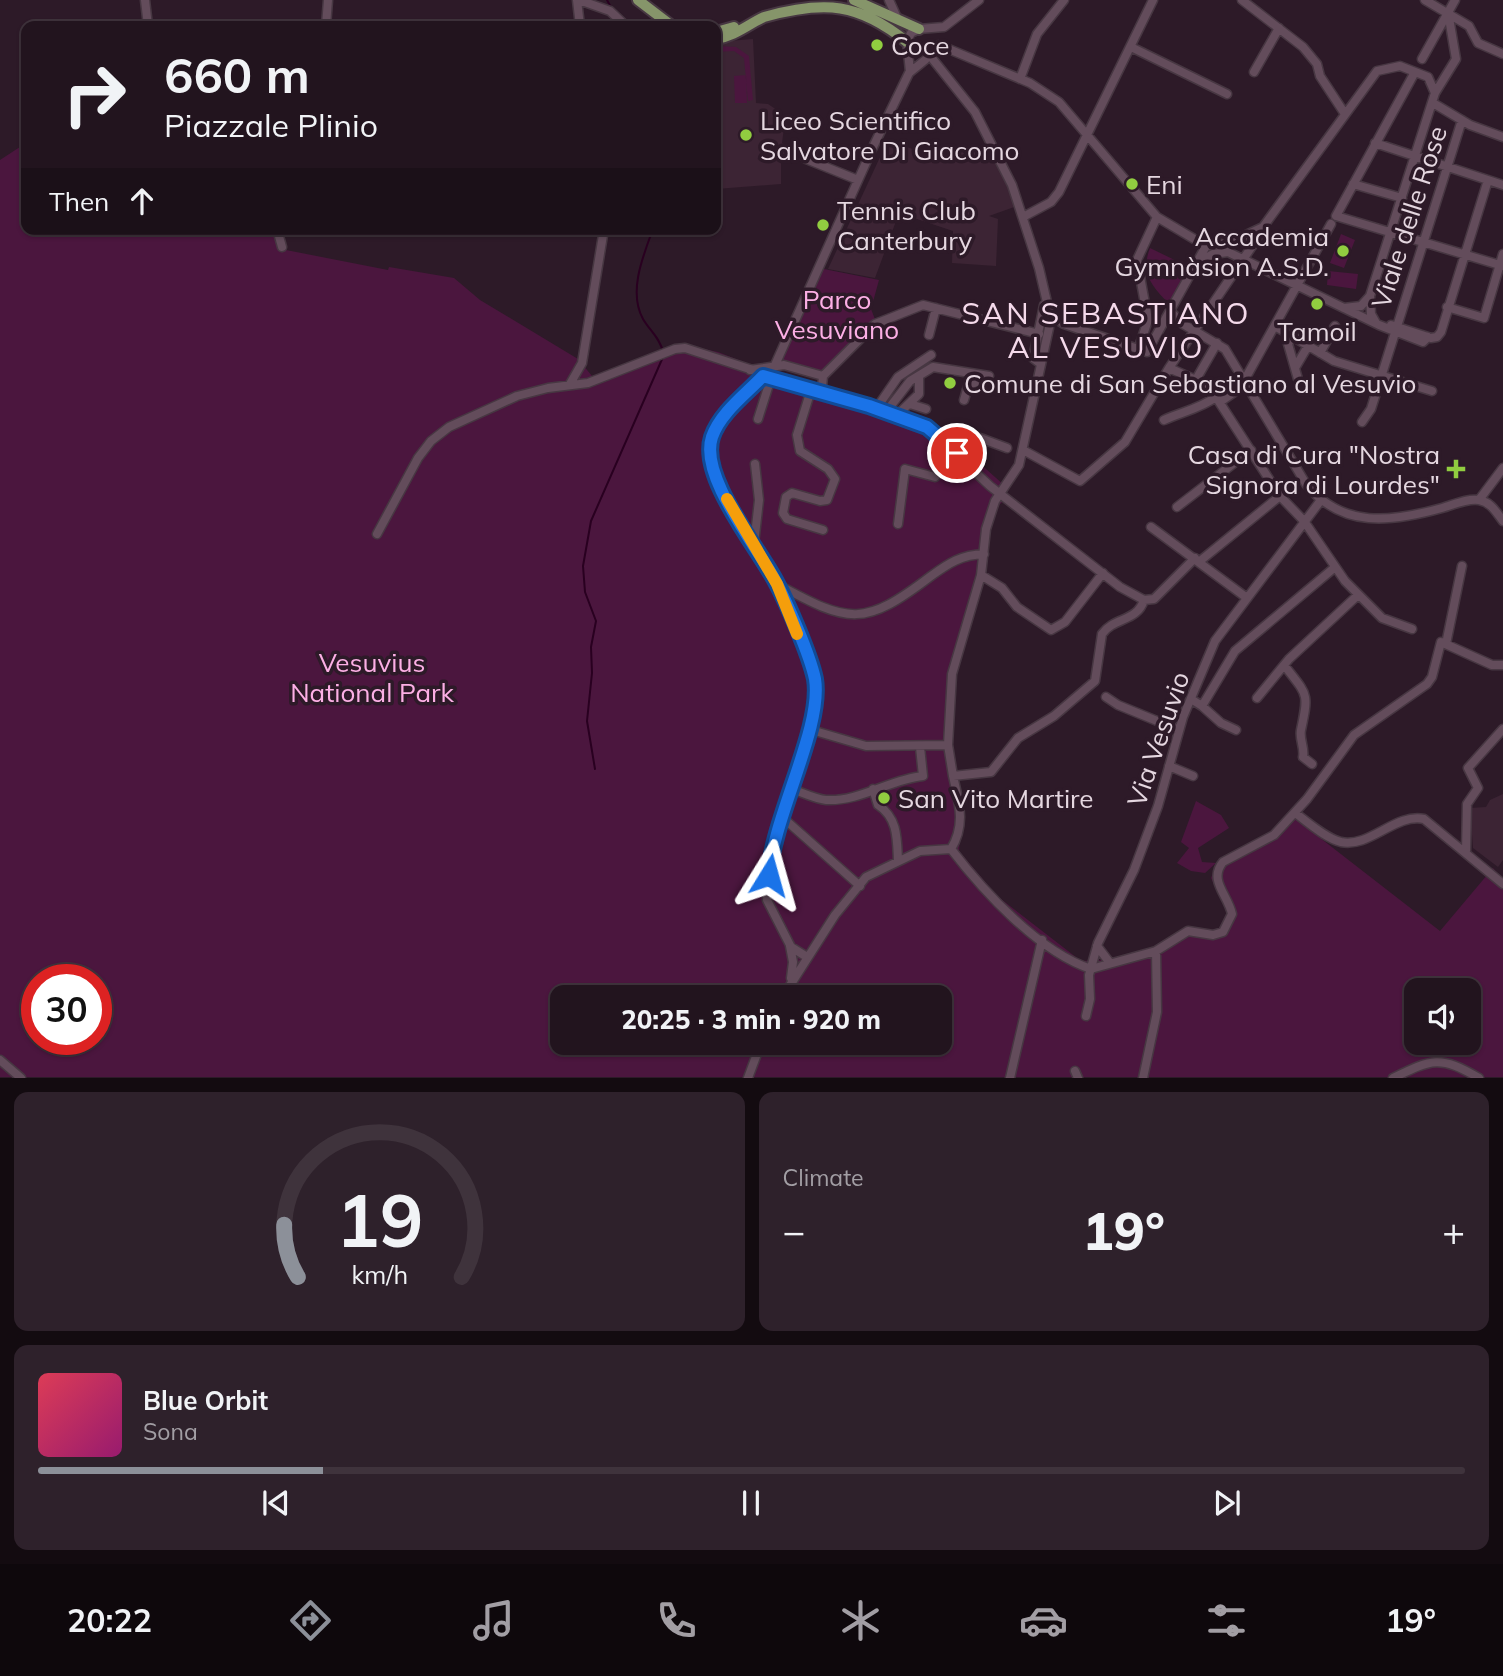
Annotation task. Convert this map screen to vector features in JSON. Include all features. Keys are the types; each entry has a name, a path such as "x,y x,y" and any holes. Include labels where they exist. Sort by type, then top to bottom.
{"main road":[{"path":"638,0 665,21"},
{"path":"721,31 736,27 790,0"},
{"path":"854,0 877,3 898,20 924,29"},
{"path":"721,38 738,33 778,11 829,3 866,12 908,47"}],"street":[{"path":"145,0 147,21"},
{"path":"326,21 328,0"},
{"path":"580,21 578,0 610,11 621,21"},
{"path":"889,0 898,20"},
{"path":"909,73 908,47 911,33 944,27 979,0"},
{"path":"1020,79 1037,34 1064,0"},
{"path":"1023,217 1055,198 1153,0"},
{"path":"1242,0 1303,47 1317,64 1320,76 1345,114"},
{"path":"1425,0 1469,26 1478,43 1503,54"},
{"path":"1422,59 1455,0"},
{"path":"1344,308 1357,308 1370,296 1435,93 1455,64 1456,53 1448,23 1448,12"},
{"path":"758,419 775,365 858,180 909,73 928,58 939,43 944,27"},
{"path":"1254,72 1279,28"},
{"path":"924,29 939,43 1020,79 1059,102 1157,217 1206,246 1228,247 1244,259 1297,286 1394,329 1428,337 1437,337 1441,332 1488,180"},
{"path":"908,47 916,58 928,58 975,112 1012,185 1042,281 1045,302 1033,358 1041,364"},
{"path":"1131,47 1227,94"},
{"path":"1023,450 1080,481 1125,442 1169,368 1257,239 1259,230 1377,71 1393,65 1428,78 1438,79 1447,75"},
{"path":"1164,420 1193,407 1218,400 1245,382 1415,72"},
{"path":"1428,78 1435,93"},
{"path":"1433,103 1462,120 1503,137"},
{"name":"Viale delle Rose","path":"1363,422 1371,409 1462,120"},
{"path":"1375,144 1503,185"},
{"path":"806,159 858,180"},
{"path":"1353,184 1402,198"},
{"path":"1138,350 1148,320 1136,260 1157,217"},
{"path":"1334,220 1391,232 1501,265"},
{"path":"1196,264 1259,230"},
{"path":"279,235 282,247"},
{"path":"570,384 582,363 603,235"},
{"path":"1045,302 1056,320 1138,350 1149,351 1206,246"},
{"path":"1447,307 1484,318 1503,254"},
{"path":"1370,296 1376,322"},
{"path":"823,530 787,519 783,513 786,497 792,493 820,501 827,500 833,491 835,479 828,469 800,451 797,435 814,391 822,387 823,376 875,324 923,305 1039,334 1056,320"},
{"path":"929,335 936,307"},
{"path":"1171,312 1195,331 1225,349 1306,484 1321,500 1375,521 1411,517 1479,500 1490,505 1503,521"},
{"path":"1165,324 1195,331"},
{"path":"1320,353 1335,326"},
{"path":"1275,327 1334,360 1432,391"},
{"path":"951,849 959,836 961,813 948,745 952,674 981,575 986,529 1000,493 1019,465 1049,328"},
{"path":"1292,336 1289,344 1298,379"},
{"path":"1198,381 1217,344"},
{"path":"1295,368 1308,346"},
{"path":"377,534 418,458 431,441 466,417 517,396 570,384 588,383 685,348 707,353 770,378 886,412 927,427 1000,493 1103,573 1144,600 1154,599 1197,559 1280,496"},
{"path":"876,409 898,377 931,355"},
{"path":"582,363 588,383"},
{"path":"750,370 775,365 823,376"},
{"path":"788,382 794,376 792,367"},
{"path":"886,412 910,381 933,367 989,376 968,386"},
{"path":"1169,368 1198,381 1218,400 1280,496 1304,521 1335,568 1358,595 1382,618 1412,629"},
{"path":"798,385 797,374 804,370"},
{"path":"953,370 968,386 964,400"},
{"path":"896,416 910,404 921,388 919,376"},
{"path":"770,378 721,420 712,436 710,450 713,472 777,584 815,678 816,705 771,849 767,900 790,944 793,962 789,984"},
{"path":"910,404 926,409"},
{"path":"898,524 905,469 935,477 980,438 1007,448"},
{"path":"1177,507 1251,450"},
{"path":"754,544 759,503 755,464"},
{"path":"1479,500 1503,468"},
{"name":"Via Vesuvio","path":"1086,1016 1090,999 1091,969 1097,946 1134,870 1180,730 1214,641 1321,500"},
{"path":"1151,527 1247,598"},
{"path":"777,584 821,608 863,615 889,605 952,559 984,555"},
{"path":"951,849 996,904 1070,961 1091,969 1156,951 1188,931 1213,935 1223,932 1232,914 1217,883 1217,869 1223,862 1274,835 1295,813 1354,735 1427,684 1432,677 1443,643 1462,566"},
{"path":"1202,706 1235,651 1335,568"},
{"path":"981,575 1002,588 1017,607 1051,629 1065,622 1103,573"},
{"path":"1257,698 1284,665 1358,595"},
{"path":"953,776 991,772 1018,738 1054,716 1090,686 1095,681 1102,634 1114,624 1133,617 1140,611 1144,600"},
{"path":"1443,643 1492,665 1503,665"},
{"path":"1284,665 1305,695 1307,713 1301,732 1305,750 1303,755 1312,764"},
{"path":"1106,697 1118,705 1180,730"},
{"path":"1191,699 1221,723 1236,730"},
{"path":"808,729 866,746 948,745"},
{"path":"1466,851 1469,839 1466,810 1478,788 1468,768 1503,729"},
{"path":"789,788 826,800 873,789 895,780 923,776 920,747"},
{"path":"1169,766 1193,776"},
{"path":"873,789 878,805 887,811 893,821 898,862"},
{"path":"1295,813 1333,838 1347,842 1407,819 1420,818 1431,823 1503,884"},
{"path":"781,816 860,886"},
{"path":"789,984 866,877 920,851 951,849"},
{"path":"1010,1077 1042,940"},
{"path":"790,944 807,957"},
{"path":"1097,946 1110,963"},
{"path":"1143,1077 1157,1012 1156,951"},
{"path":"748,1077 756,1055"},
{"path":"0,1060 21,1077"},
{"path":"1393,1077 1426,1063 1444,1061 1454,1063 1479,1077"}],"shaded area":[{"path":"753,39 756,103 768,104 780,112 785,120 782,143 806,155 804,162 781,153 781,184 721,189 721,42"},
{"path":"888,140 918,151 943,155 945,159 978,145 979,148 988,144 1017,206 989,216 998,219 996,266 952,263 953,231 899,213 875,278 828,269"},
{"path":"1503,794 1503,860 1498,867 1473,848 1470,808 1486,807 1490,800"}],"green space":[{"path":"721,46 736,47 749,56 753,100 748,101 744,58 734,51 721,52"},
{"path":"746,75 747,103 735,103 734,76"},
{"name":"Vesuvius National Park","path":"21,146 21,235 281,235 286,250 388,270 389,267 454,278 480,300 578,359 592,376 602,376 680,344 718,352 774,374 915,415 938,426 1005,486 1004,491 1010,495 999,505 989,529 985,573 952,688 950,738 962,810 959,851 997,896 1081,961 1099,960 1147,952 1175,933 1190,928 1219,928 1229,915 1211,878 1216,869 1228,856 1270,834 1288,813 1440,931 1493,868 1503,879 1503,1077 0,1077 0,160"},
{"name":"Accademia Gymnàsion A.S.D.","path":"1341,234 1355,240 1344,268 1330,263"},
{"path":"1150,248 1187,266 1170,305 1158,292 1147,272"},
{"name":"Parco Vesuviano","path":"819,268 879,280 871,309 876,322 823,374 779,362"},
{"path":"1328,271 1358,274 1356,289 1327,285"},
{"path":"1196,801 1221,815 1229,828 1198,848 1202,862 1216,863 1205,873 1191,871 1177,863 1189,848 1181,842"}],"waterway":[{"path":"607,0 612,9"},
{"path":"651,235 639,274 637,297 643,319 663,352"},
{"path":"595,769 587,721 592,673 591,647 596,621 585,592 583,566 591,521 663,357"}],"slow traffic":[{"path":"727,499 777,584 797,634"}],"place":[{"name":"Coce","path":"877,45"},
{"name":"Liceo Scientifico Salvatore Di Giacomo","path":"746,135"},
{"name":"Eni","path":"1132,184"},
{"name":"Tennis Club Canterbury","path":"823,225"},
{"name":"Accademia Gymnàsion A.S.D.","path":"1343,251"},
{"name":"Tamoil","path":"1317,304"},
{"name":"Comune di San Sebastiano al Vesuvio","path":"950,383"},
{"name":"Casa di Cura \"Nostra Signora di Lourdes\"","path":"1456,469"},
{"name":"San Vito Martire","path":"884,798"}],"district":[{"name":"SAN SEBASTIANO AL VESUVIO","path":"1106,330"}],"route":[{"path":"769,875 771,849 816,705 815,678 777,584 713,472 710,442 714,432 727,412 763,376 869,406 927,427 957,453"}]}
